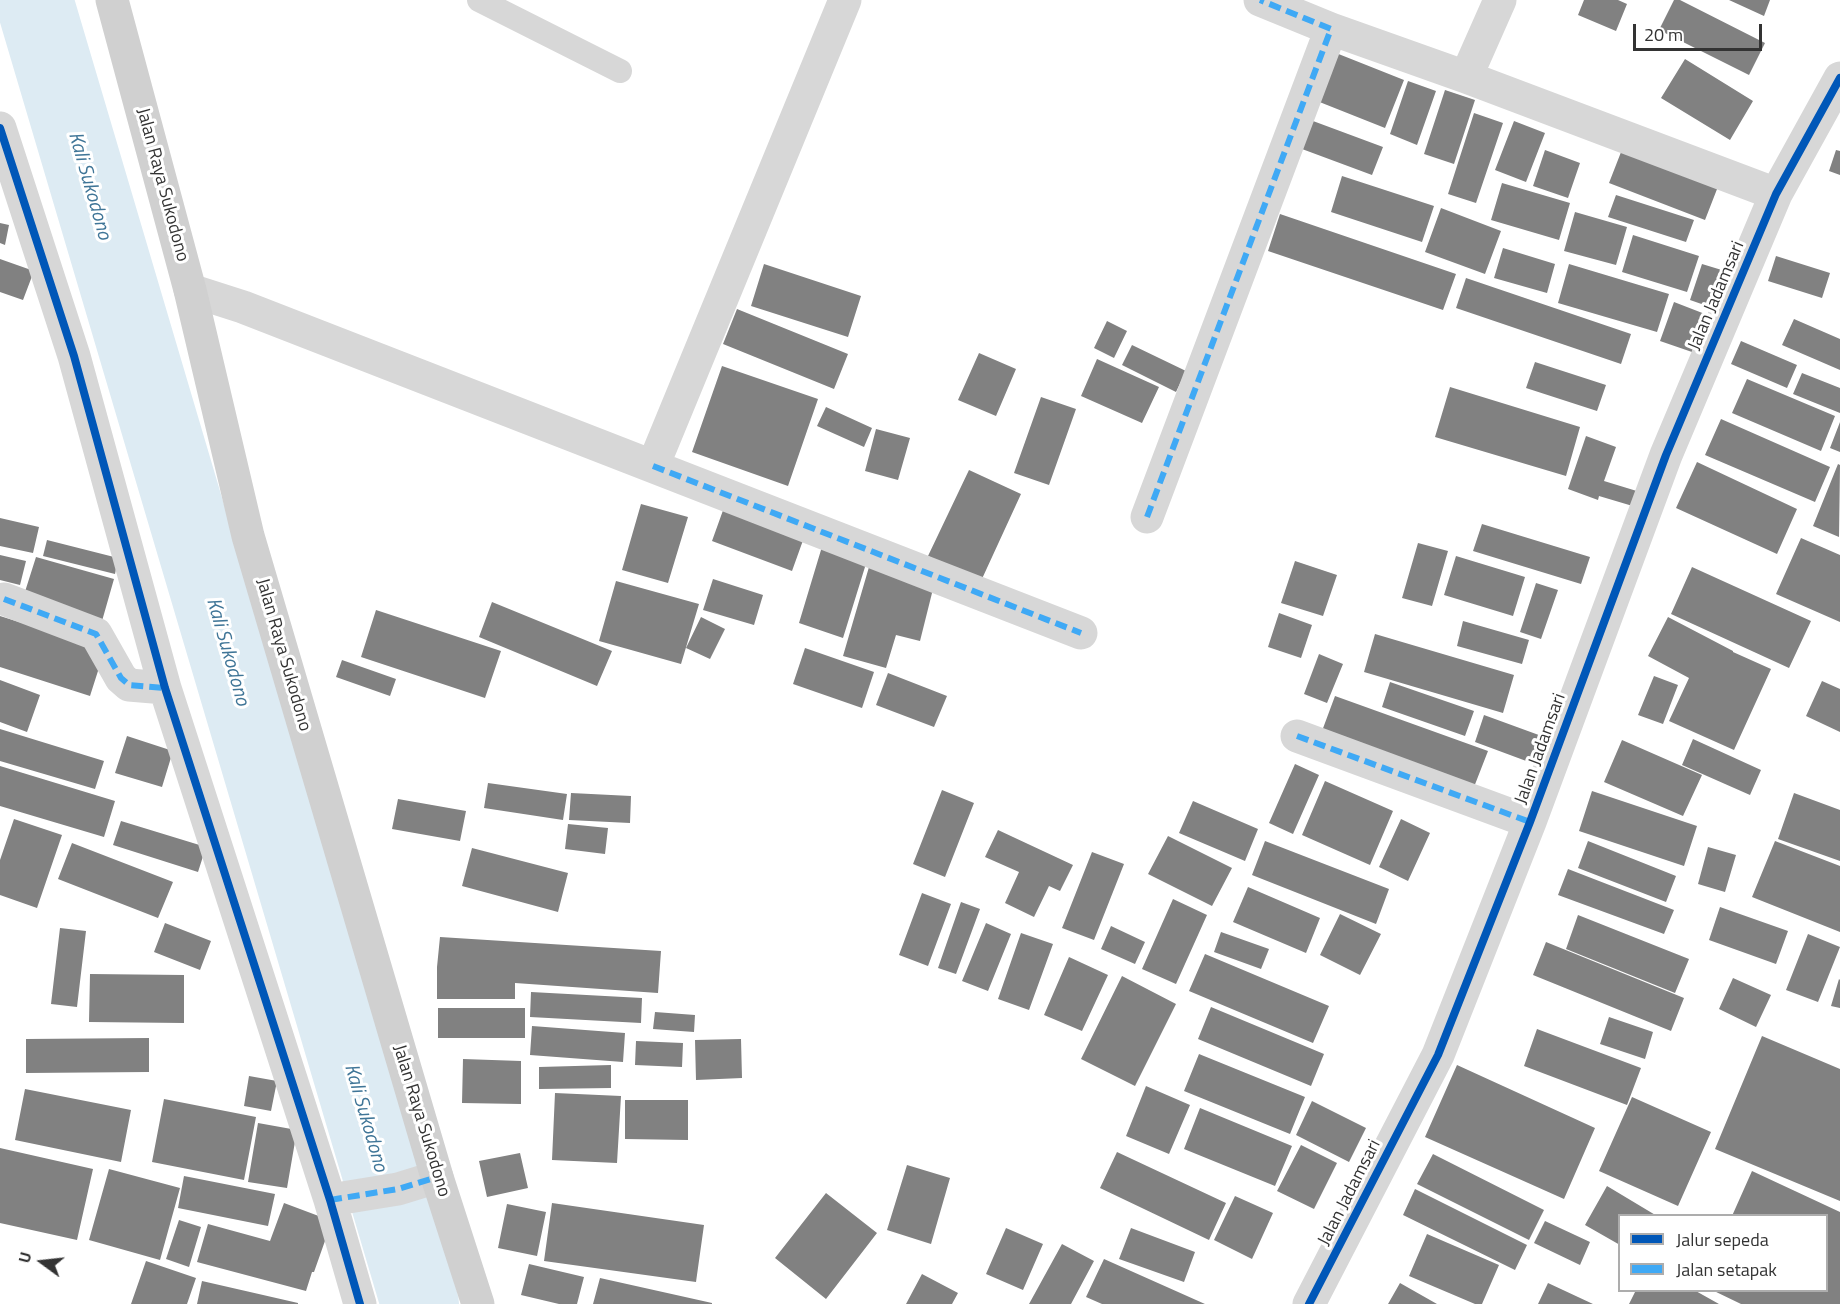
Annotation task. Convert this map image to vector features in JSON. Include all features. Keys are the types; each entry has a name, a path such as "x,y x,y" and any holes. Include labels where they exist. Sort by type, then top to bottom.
{"main road":[{"name":"Jalan Raya Sukodono","path":"112,0 190,290 248,536 437,1177 478,1304"}],"street":[{"path":"653,466 845,0"},
{"path":"1260,0 1331,29 1776,194"},
{"path":"1466,78 1500,0"},
{"path":"1148,517 1331,29"},
{"name":"Jalan Jadamsari","path":"1309,1304 1438,1055 1530,822 1666,455 1776,194 1840,78"},
{"path":"0,128 74,356 165,688 343,1198 360,1304"},
{"path":"190,290 254,311 1081,633"},
{"path":"4,599 96,634 121,678 129,685 165,688"},
{"path":"1297,736 1530,822"},
{"path":"343,1198 398,1188 437,1177"}],"lane":[{"path":"479,0 620,71"}],"building":[{"path":"1584,0 1618,0 1627,4 1616,31 1578,15"},
{"path":"1674,0 1680,0 1765,43 1749,75 1659,30"},
{"path":"1729,0 1770,0 1764,16"},
{"path":"1336,53 1404,80 1385,128 1317,101"},
{"path":"1685,59 1753,101 1730,140 1661,98"},
{"path":"1408,81 1436,91 1417,145 1390,134"},
{"path":"1445,90 1475,100 1454,164 1424,154"},
{"path":"1474,113 1503,123 1476,203 1448,194"},
{"path":"1313,121 1383,147 1372,175 1302,149"},
{"path":"1514,121 1545,133 1526,182 1495,170"},
{"path":"1623,147 1719,184 1705,220 1609,183"},
{"path":"1545,150 1580,163 1568,198 1533,186"},
{"path":"1836,150 1840,151 1840,175 1829,171"},
{"path":"1342,176 1434,206 1422,242 1331,212"},
{"path":"1502,183 1570,203 1559,240 1491,220"},
{"path":"1616,195 1694,220 1686,242 1608,217"},
{"path":"1441,208 1501,231 1485,274 1425,252"},
{"path":"1575,212 1627,227 1616,265 1564,251"},
{"path":"1280,214 1456,274 1443,310 1268,251"},
{"path":"0,223 9,225 5,245 0,243"},
{"path":"1633,235 1699,256 1687,292 1622,272"},
{"path":"1503,248 1555,264 1547,293 1494,278"},
{"path":"1776,256 1830,273 1822,298 1768,281"},
{"path":"0,259 34,271 23,300 0,292"},
{"path":"764,264 861,296 848,337 751,306"},
{"path":"1569,264 1669,294 1657,332 1558,303"},
{"path":"1702,264 1725,271 1713,308 1690,300"},
{"path":"1466,278 1631,334 1621,364 1456,308"},
{"path":"1674,302 1705,314 1692,352 1660,341"},
{"path":"737,309 848,354 834,389 723,344"},
{"path":"1794,319 1840,339 1840,370 1782,345"},
{"path":"1107,321 1127,331 1114,358 1094,348"},
{"path":"1741,341 1797,365 1787,388 1731,364"},
{"path":"1132,345 1186,371 1176,392 1122,365"},
{"path":"979,353 1016,369 996,416 958,400"},
{"path":"1097,359 1159,387 1142,423 1081,396"},
{"path":"1535,362 1606,385 1597,411 1526,388"},
{"path":"722,366 818,399 788,486 692,452"},
{"path":"1802,373 1840,388 1840,413 1793,394"},
{"path":"1747,379 1835,416 1821,451 1732,413"},
{"path":"1450,387 1580,427 1566,476 1435,437"},
{"path":"1041,397 1076,409 1049,485 1014,473"},
{"path":"826,407 872,428 864,447 817,426"},
{"path":"1721,419 1830,467 1815,502 1705,455"},
{"path":"1840,422 1840,452 1830,448"},
{"path":"876,429 910,438 898,480 865,471"},
{"path":"1586,436 1616,447 1604,481 1640,492 1636,507 1599,496 1598,500 1568,489"},
{"path":"1697,462 1797,509 1777,554 1676,508"},
{"path":"1838,464 1840,465 1839,537 1813,526"},
{"path":"969,470 1021,494 981,581 928,556"},
{"path":"726,502 806,532 792,571 712,541"},
{"path":"641,504 688,517 668,583 622,570"},
{"path":"0,518 39,527 33,553 0,546"},
{"path":"1482,524 1590,557 1581,584 1473,551"},
{"path":"1801,538 1840,555 1840,622 1776,594"},
{"path":"47,540 118,558 115,574 43,556"},
{"path":"824,540 869,554 843,638 799,623"},
{"path":"1418,543 1448,551 1432,606 1402,598"},
{"path":"0,555 26,561 20,585 0,580"},
{"path":"1456,556 1525,577 1513,616 1444,595"},
{"path":"36,557 114,579 102,621 23,598"},
{"path":"1295,561 1337,575 1323,616 1281,603"},
{"path":"869,567 935,581 920,641 896,635 886,668 843,656"},
{"path":"1692,567 1811,621 1789,668 1671,614"},
{"path":"713,579 763,595 754,625 703,610"},
{"path":"616,581 699,604 681,664 599,641"},
{"path":"1536,583 1558,590 1541,639 1520,632"},
{"path":"492,602 612,651 597,686 479,637"},
{"path":"376,610 501,651 485,698 361,657"},
{"path":"1279,613 1312,625 1301,658 1268,647"},
{"path":"0,616 105,649 90,696 0,667"},
{"path":"701,617 725,629 710,659 686,648"},
{"path":"1668,617 1733,652 1771,669 1734,750 1669,721 1689,678 1648,656"},
{"path":"1463,621 1529,640 1522,664 1457,646"},
{"path":"1375,634 1514,675 1503,713 1364,672"},
{"path":"805,648 874,672 862,708 793,684"},
{"path":"1319,654 1343,664 1327,703 1304,694"},
{"path":"342,660 396,679 390,696 336,677"},
{"path":"888,673 947,696 934,727 876,705"},
{"path":"1654,676 1678,685 1663,724 1638,715"},
{"path":"0,680 40,695 27,732 0,722"},
{"path":"1822,681 1840,689 1840,732 1806,716"},
{"path":"1390,682 1474,711 1465,736 1382,707"},
{"path":"1335,696 1488,751 1474,787 1322,731"},
{"path":"1484,715 1547,738 1537,765 1475,742"},
{"path":"0,729 104,761 95,789 0,761"},
{"path":"127,736 173,751 162,787 115,773"},
{"path":"1693,739 1761,770 1750,795 1682,765"},
{"path":"1622,740 1702,775 1683,816 1604,782"},
{"path":"1295,764 1319,775 1293,834 1269,823"},
{"path":"0,766 115,801 104,837 0,806"},
{"path":"1325,781 1393,811 1370,865 1302,835"},
{"path":"488,783 567,794 563,820 484,808"},
{"path":"942,790 974,803 945,877 913,864"},
{"path":"1592,791 1697,826 1684,866 1579,831"},
{"path":"571,793 631,796 630,823 569,820"},
{"path":"1794,793 1840,810 1840,861 1778,839"},
{"path":"398,799 466,811 460,841 392,829"},
{"path":"1193,801 1258,829 1245,861 1179,833"},
{"path":"14,819 62,835 37,908 0,895 0,860"},
{"path":"1401,819 1430,833 1408,881 1379,867"},
{"path":"121,821 206,847 198,872 113,845"},
{"path":"568,824 608,828 605,854 565,849"},
{"path":"998,830 1073,865 1060,891 1049,886 1034,917 1005,903 1019,872 985,857"},
{"path":"1168,836 1232,868 1212,906 1148,874"},
{"path":"1265,841 1389,889 1376,924 1252,875"},
{"path":"1588,841 1676,876 1666,902 1578,868"},
{"path":"1775,841 1840,866 1840,932 1752,897"},
{"path":"72,843 173,882 158,918 58,879"},
{"path":"1708,847 1736,855 1725,892 1698,884"},
{"path":"472,848 568,873 558,912 462,886"},
{"path":"1092,852 1124,864 1094,940 1062,928"},
{"path":"1568,869 1674,910 1664,934 1558,895"},
{"path":"1248,887 1320,918 1306,953 1233,922"},
{"path":"922,893 951,904 928,966 899,955"},
{"path":"1173,899 1207,915 1176,984 1142,969"},
{"path":"961,902 980,909 956,974 938,968"},
{"path":"1720,907 1788,931 1776,964 1709,940"},
{"path":"1340,914 1381,934 1360,975 1320,955"},
{"path":"1578,915 1689,959 1675,993 1566,949"},
{"path":"165,923 211,941 200,970 154,952"},
{"path":"986,923 1011,934 988,991 962,981"},
{"path":"1111,926 1145,942 1135,964 1101,949"},
{"path":"60,928 86,931 77,1007 51,1004"},
{"path":"1221,932 1269,949 1261,969 1214,952"},
{"path":"1021,933 1053,944 1029,1010 998,999"},
{"path":"1808,934 1840,947 1818,1002 1786,990"},
{"path":"440,937 661,951 658,993 515,983 515,999 437,999"},
{"path":"1546,942 1684,998 1671,1031 1533,975"},
{"path":"1205,954 1329,1006 1313,1043 1189,991"},
{"path":"1069,957 1108,975 1082,1031 1044,1015"},
{"path":"90,974 184,975 184,1023 89,1022"},
{"path":"1122,976 1176,1004 1135,1086 1081,1059"},
{"path":"1733,978 1771,995 1756,1027 1719,1009"},
{"path":"1840,980 1840,1008 1831,1006"},
{"path":"531,992 642,998 641,1023 530,1017"},
{"path":"1211,1007 1324,1054 1311,1086 1198,1039"},
{"path":"438,1008 525,1008 525,1038 438,1038"},
{"path":"655,1012 695,1015 694,1032 653,1029"},
{"path":"1609,1017 1653,1032 1645,1059 1600,1044"},
{"path":"532,1026 625,1033 623,1062 530,1055"},
{"path":"1537,1029 1641,1068 1627,1105 1524,1066"},
{"path":"1762,1036 1840,1069 1840,1201 1715,1149"},
{"path":"149,1038 149,1072 26,1073 26,1039"},
{"path":"741,1039 742,1078 696,1080 695,1040"},
{"path":"636,1041 683,1043 682,1067 635,1065"},
{"path":"1199,1054 1305,1097 1290,1134 1184,1091"},
{"path":"463,1059 521,1061 521,1104 462,1103"},
{"path":"611,1065 611,1088 539,1089 539,1067"},
{"path":"1457,1065 1595,1128 1564,1199 1425,1137"},
{"path":"249,1076 277,1081 271,1111 244,1106"},
{"path":"1146,1086 1190,1105 1169,1154 1126,1136"},
{"path":"25,1089 131,1110 121,1162 15,1140"},
{"path":"555,1093 621,1096 617,1163 552,1160"},
{"path":"1632,1097 1711,1132 1678,1206 1599,1171"},
{"path":"164,1099 256,1117 244,1180 152,1162"},
{"path":"625,1100 688,1100 688,1140 625,1139"},
{"path":"1312,1101 1366,1128 1349,1162 1296,1135"},
{"path":"1200,1108 1292,1146 1275,1186 1184,1149"},
{"path":"258,1123 297,1130 287,1188 248,1182"},
{"path":"1301,1145 1337,1163 1314,1209 1277,1191"},
{"path":"0,1148 93,1169 77,1240 0,1223"},
{"path":"1117,1152 1226,1203 1209,1240 1100,1188"},
{"path":"520,1153 528,1188 487,1197 479,1161"},
{"path":"1433,1154 1544,1210 1529,1240 1417,1184"},
{"path":"907,1165 950,1178 931,1244 887,1230"},
{"path":"109,1169 180,1188 160,1260 89,1240"},
{"path":"1752,1171 1840,1212 1840,1304 1741,1304 1716,1292 1828,1292 1828,1214 1733,1214"},
{"path":"184,1176 275,1194 268,1226 178,1208"},
{"path":"1607,1186 1654,1214 1618,1214 1618,1244 1585,1225"},
{"path":"1415,1189 1527,1245 1515,1270 1403,1215"},
{"path":"826,1193 877,1233 826,1299 775,1258"},
{"path":"1235,1196 1273,1213 1252,1259 1214,1240"},
{"path":"284,1203 332,1221 306,1291 197,1262 208,1224 270,1241"},
{"path":"552,1203 704,1225 696,1282 544,1261"},
{"path":"507,1204 546,1212 537,1256 498,1248"},
{"path":"179,1220 201,1227 189,1267 166,1259"},
{"path":"1545,1221 1590,1242 1580,1265 1534,1243"},
{"path":"1006,1228 1043,1244 1023,1290 986,1274"},
{"path":"1131,1228 1195,1252 1184,1282 1119,1259"},
{"path":"1427,1234 1499,1265 1482,1304 1475,1304 1409,1276"},
{"path":"1062,1244 1094,1261 1071,1304 1029,1304"},
{"path":"1104,1259 1205,1304 1102,1304 1086,1297"},
{"path":"146,1261 196,1278 187,1304 131,1304"},
{"path":"529,1264 584,1277 577,1304 559,1304 521,1295"},
{"path":"922,1274 958,1293 952,1304 906,1304"},
{"path":"600,1278 712,1303 712,1304 593,1304"},
{"path":"202,1281 298,1303 298,1304 197,1304"},
{"path":"1400,1283 1437,1304 1388,1304"},
{"path":"1548,1283 1593,1304 1538,1304"},
{"path":"1635,1292 1698,1292 1719,1304 1629,1304"}],"waterway":[{"name":"Kali Sukodono","path":"34,0 420,1304"}],"marked path":[{"path":"1147,517 1331,29 1260,0"},
{"path":"653,466 1081,633"},
{"path":"4,599 96,634 121,678 129,685 165,688"},
{"path":"1297,736 1530,822"},
{"path":"330,1200 398,1189 437,1177"}],"cycle path":[{"path":"1309,1304 1438,1055 1530,822 1666,455 1776,194 1840,78"},
{"path":"0,128 74,356 165,688 330,1200 360,1304"}]}
